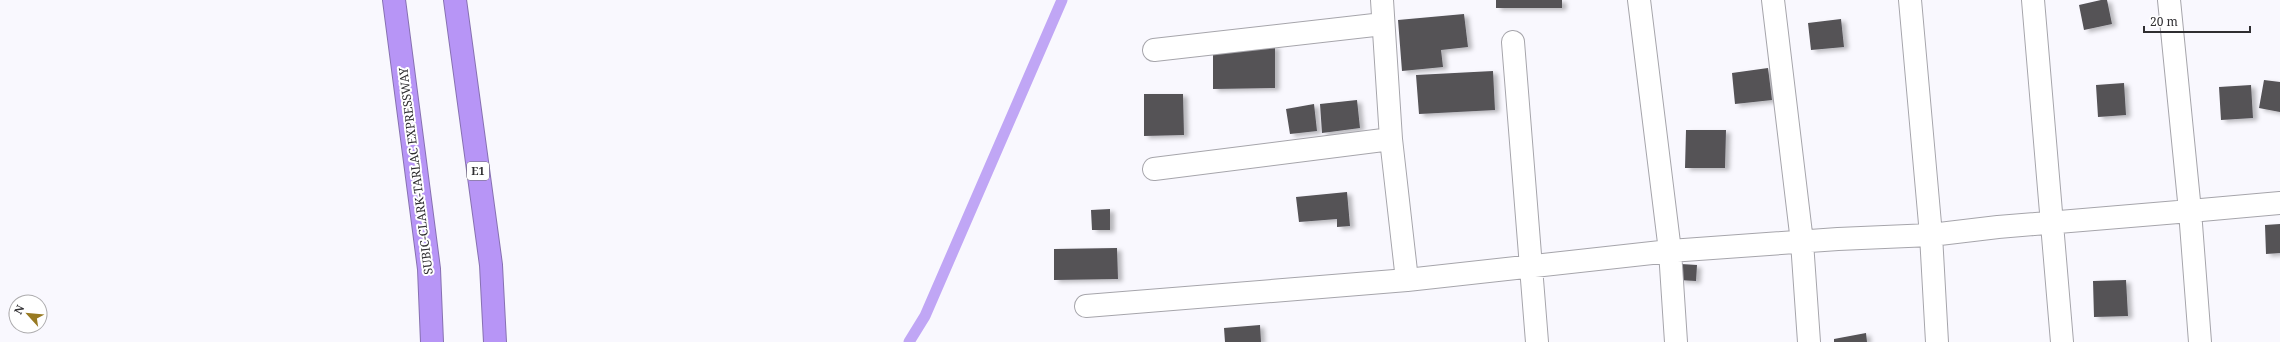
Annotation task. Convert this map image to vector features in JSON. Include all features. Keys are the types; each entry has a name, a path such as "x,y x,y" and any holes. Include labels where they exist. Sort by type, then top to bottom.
{"highway":[{"name":"SUBIC-CLARK-TARLAC EXPRESSWAY","path":"394,0 428,269 432,342"},
{"name":"E1","path":"455,0 491,265 495,342"}],"street":[{"path":"1382,0 1391,139 1407,280"},
{"path":"1639,0 1670,250 1676,342"},
{"path":"1773,0 1802,242 1809,342"},
{"path":"1910,0 1930,235 1937,342"},
{"path":"2033,0 2062,342"},
{"path":"2169,0 2190,211 2200,342"},
{"path":"1154,50 1383,24"},
{"path":"1513,42 1537,342"},
{"path":"1154,169 1391,139"},
{"path":"1086,306 1407,280 1670,250 1930,235 1998,226 2051,223 2280,203"}],"building":[{"path":"1496,0 1562,0 1562,8 1496,8"},
{"path":"2107,0 2112,24 2084,30 2079,5"},
{"path":"1464,14 1468,47 1441,50 1443,67 1402,71 1398,20"},
{"path":"1841,19 1844,47 1811,50 1808,23"},
{"path":"1275,46 1275,88 1213,89 1213,47"},
{"path":"1768,68 1772,100 1735,104 1732,73"},
{"path":"1493,71 1495,110 1419,114 1416,75"},
{"path":"2264,80 2280,82 2280,112 2259,108"},
{"path":"2124,83 2126,115 2098,117 2096,85"},
{"path":"2251,85 2253,118 2221,120 2219,87"},
{"path":"1144,94 1183,94 1184,135 1144,136"},
{"path":"1357,100 1360,128 1322,133 1320,104"},
{"path":"1314,104 1317,131 1290,134 1286,109"},
{"path":"1686,130 1726,130 1725,168 1685,168"},
{"path":"1347,192 1350,226 1337,227 1337,219 1299,222 1296,197"},
{"path":"1110,209 1110,230 1092,230 1091,210"},
{"path":"2280,224 2280,253 2266,254 2265,225"},
{"path":"1117,248 1118,279 1054,280 1054,249"},
{"path":"1681,264 1697,265 1696,281 1679,280"},
{"path":"2126,280 2128,316 2094,317 2093,281"},
{"path":"1260,325 1261,342 1225,342 1224,328"},
{"path":"1866,333 1867,342 1834,342 1834,339"}],"waterway":[{"path":"909,342 925,316 1062,0"}]}
